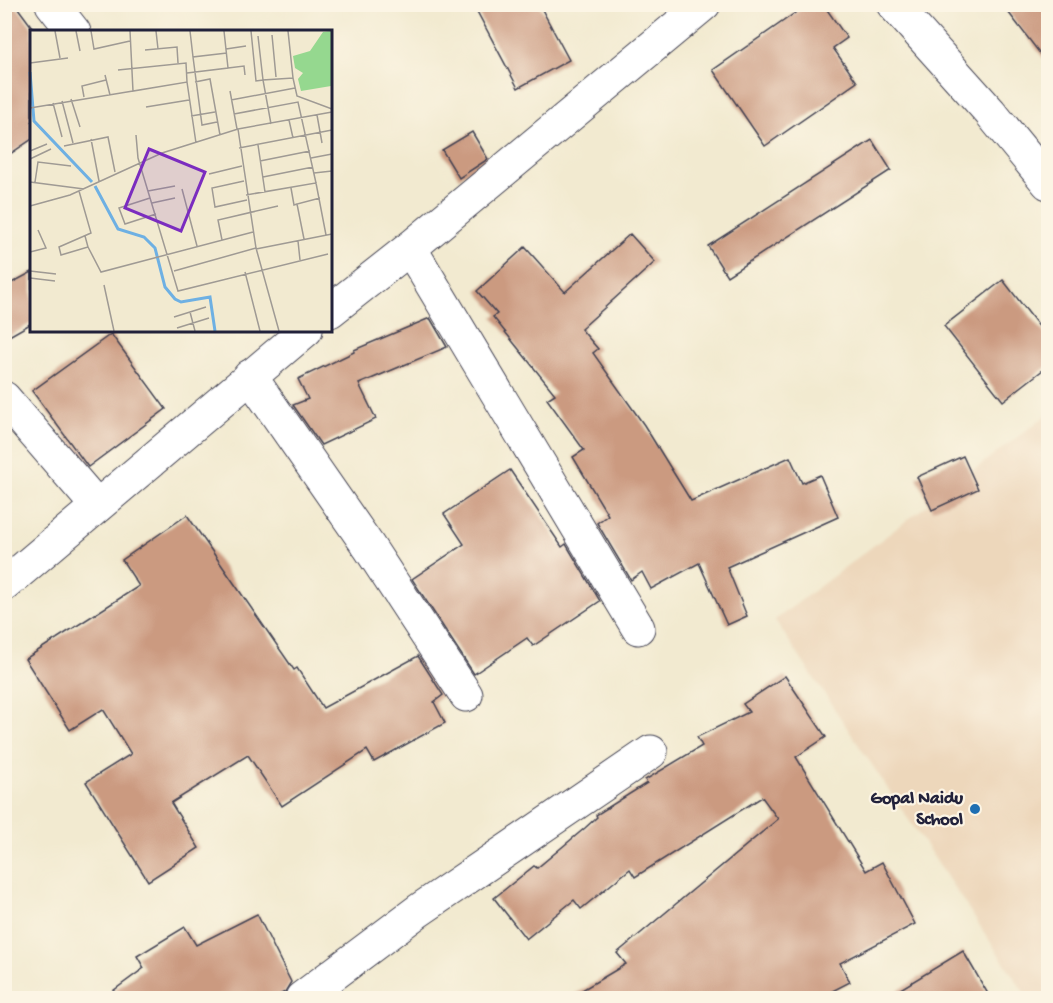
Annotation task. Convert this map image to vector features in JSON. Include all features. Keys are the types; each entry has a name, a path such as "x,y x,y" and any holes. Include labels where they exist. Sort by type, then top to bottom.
{"street":[{"path":"52,4 72,30"},
{"path":"332,309 410,248 704,4"},
{"path":"893,4 990,112 1048,183"},
{"path":"410,248 638,628"},
{"path":"4,585 304,332"},
{"path":"250,376 369,547 466,695"},
{"path":"4,398 97,506"},
{"path":"302,999 418,911 651,752"}],"shaded area":[{"name":"Gopal Naidu School","path":"1048,414 1048,998 1028,998 775,620"}],"building":[{"path":"4,4 15,4 32,27 30,30 30,140 4,158"},
{"path":"473,4 539,4 569,60 518,88"},
{"path":"808,4 823,4 847,38 833,48 857,82 765,146 713,70"},
{"path":"1002,4 1048,4 1048,64"},
{"path":"472,132 488,159 459,178 442,150"},
{"path":"872,140 891,170 727,276 708,246"},
{"path":"630,234 655,262 581,329 598,349 593,353 644,425 691,501 790,457 802,483 820,475 838,517 727,567 747,616 727,625 699,563 651,589 642,572 631,580 597,523 608,515 573,457 584,450 547,399 555,394 493,317 497,314 477,291 525,247 565,292"},
{"path":"30,273 30,324 4,339 4,287"},
{"path":"1003,280 1048,338 1048,366 1003,401 944,326"},
{"path":"430,318 447,347 359,384 376,419 321,445 293,405 308,399 298,379 354,350"},
{"path":"111,334 166,409 88,467 32,391"},
{"path":"963,456 978,489 932,510 917,477"},
{"path":"510,470 562,547 566,544 600,601 533,646 527,638 474,674 412,579 464,544 444,514"},
{"path":"187,515 294,670 297,668 323,708 418,656 443,695 434,702 445,723 374,762 367,750 282,806 248,755 171,803 199,848 148,881 86,782 131,754 103,709 70,730 25,659 139,586 122,560"},
{"path":"785,676 826,737 796,757 866,871 882,862 915,924 840,963 850,982 817,999 567,999 626,964 617,953 778,819 762,797 635,877 630,869 581,909 574,900 526,939 494,898 534,866 537,868 585,828 597,817 596,815 647,783 645,780 702,746 697,737 749,712 743,704"},
{"path":"257,914 291,982 285,992 271,999 102,999 144,968 137,956 185,927 196,945"},
{"path":"963,951 991,999 884,999"}],"place":[{"name":"Gopal Naidu School","path":"975,809"}]}
